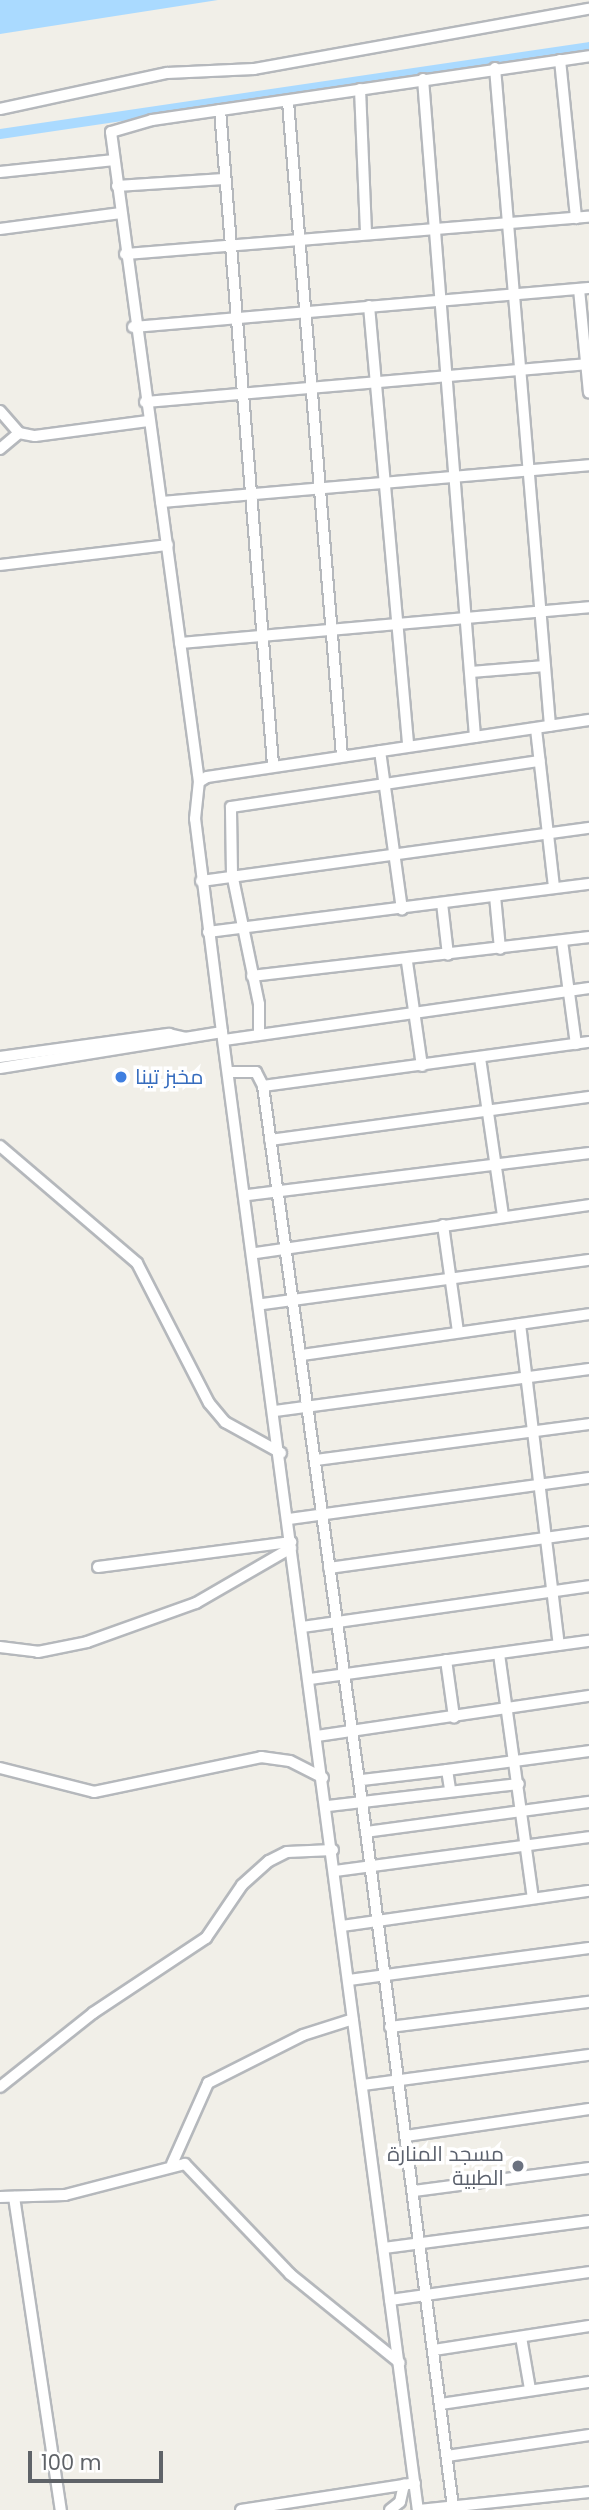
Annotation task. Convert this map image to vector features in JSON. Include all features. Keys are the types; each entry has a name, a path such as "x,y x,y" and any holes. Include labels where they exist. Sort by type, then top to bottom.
{"street":[{"path":"0,109 167,73 254,69 589,9"},
{"path":"589,56 495,68 116,128 114,160 133,327 168,545 199,782 195,819 201,881 256,1252 291,1545 328,1806 353,2019 400,2363 410,2484 419,2510 589,2492"},
{"path":"560,60 576,218"},
{"path":"495,68 550,726"},
{"path":"423,79 459,475 475,737"},
{"path":"360,89 366,234"},
{"path":"288,102 342,756"},
{"path":"220,110 224,179 233,244 255,492 273,764"},
{"path":"0,172 114,160"},
{"path":"117,186 224,179"},
{"path":"0,229 121,213"},
{"path":"125,254 589,217"},
{"path":"133,327 584,288 589,393"},
{"path":"369,306 400,621 408,746"},
{"path":"145,402 449,378 587,364"},
{"path":"0,411 19,433 46,436 148,421"},
{"path":"0,449 19,433"},
{"path":"161,502 387,479 589,465"},
{"path":"0,565 168,545"},
{"path":"180,643 263,633 589,607"},
{"path":"471,673 545,666"},
{"path":"199,782 273,764 589,720"},
{"path":"536,729 554,887"},
{"path":"380,751 402,909"},
{"path":"259,1033 252,976 239,928 232,874 229,814 236,804 540,761"},
{"path":"201,881 232,874 589,828"},
{"path":"208,932 589,884"},
{"path":"495,896 500,949"},
{"path":"442,903 448,955"},
{"path":"252,976 407,962 589,937"},
{"path":"562,941 576,1044"},
{"path":"407,962 422,1066"},
{"path":"0,1068 186,1038 259,1033 589,988"},
{"path":"0,1057 169,1034 186,1038"},
{"path":"263,1086 589,1042"},
{"path":"480,1058 503,1215"},
{"path":"230,1072 256,1072 263,1086 310,1406 350,1733 365,1801 376,1923 428,2295 453,2507"},
{"path":"270,1140 589,1097"},
{"path":"0,1146 137,1263 209,1403 225,1422 281,1453"},
{"path":"248,1195 589,1153"},
{"path":"256,1252 503,1215 589,1205"},
{"path":"443,1225 458,1332"},
{"path":"262,1304 589,1260"},
{"path":"302,1355 589,1314"},
{"path":"520,1324 544,1539 559,1645"},
{"path":"275,1411 589,1370"},
{"path":"316,1460 589,1424"},
{"path":"289,1520 589,1478"},
{"path":"329,1568 589,1532"},
{"path":"98,1567 291,1545"},
{"path":"0,1647 38,1652 87,1642 196,1603 291,1545"},
{"path":"302,1627 589,1586"},
{"path":"310,1679 589,1642"},
{"path":"499,1654 517,1760 533,1898"},
{"path":"446,1660 454,1717"},
{"path":"317,1736 589,1696"},
{"path":"362,1780 589,1751"},
{"path":"0,1768 94,1792 261,1757 290,1761 323,1778"},
{"path":"447,1770 450,1790"},
{"path":"328,1806 519,1784"},
{"path":"366,1832 589,1802"},
{"path":"335,1871 589,1837"},
{"path":"0,2087 93,2012 206,1938 242,1885 269,1861 287,1852 333,1850"},
{"path":"342,1926 589,1891"},
{"path":"349,1980 589,1948"},
{"path":"390,2027 589,2002"},
{"path":"172,2164 208,2083 303,2035 353,2019"},
{"path":"363,2085 589,2055"},
{"path":"406,2136 589,2109"},
{"path":"0,2197 108,2187 172,2164 196,2172 290,2274 400,2363"},
{"path":"414,2191 589,2168"},
{"path":"14,2197 61,2510"},
{"path":"384,2248 589,2221"},
{"path":"390,2300 589,2272"},
{"path":"434,2350 589,2326"},
{"path":"522,2337 530,2389"},
{"path":"440,2404 589,2382"},
{"path":"447,2456 589,2435"},
{"path":"241,2510 410,2484"},
{"path":"390,2510 400,2502 410,2484"}],"water":[{"path":"0,0 218,0 0,34"}],"waterway":[{"path":"0,134 589,47"}],"place":[{"name":"مخبز تينا","path":"121,1077"},
{"name":"مسجد المنارة الطبية","path":"518,2166"}]}
